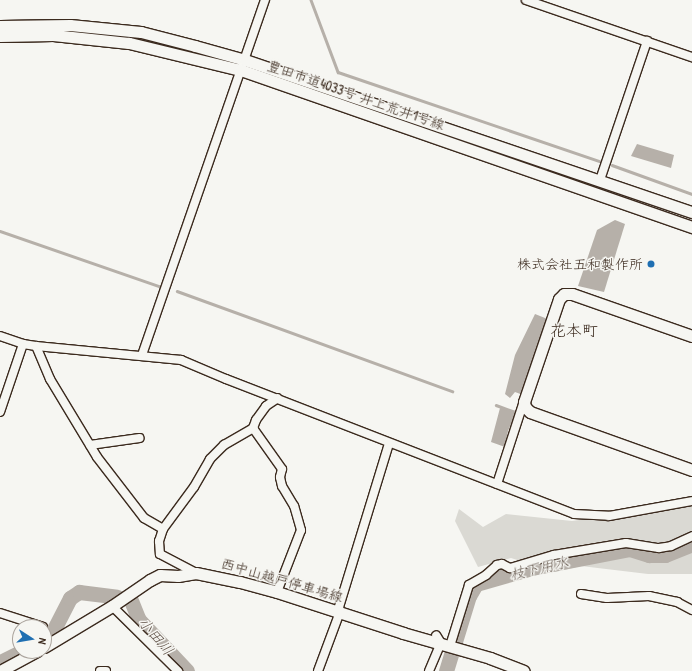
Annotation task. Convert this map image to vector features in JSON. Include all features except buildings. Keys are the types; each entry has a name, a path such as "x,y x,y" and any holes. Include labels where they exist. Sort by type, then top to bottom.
{"street":[{"path":"142,355 265,0"},
{"path":"526,0 692,57"},
{"name":"豊田市道4033号 井上荒井1号線","path":"0,26 70,25 141,32 600,180 692,212"},
{"name":"豊田市道4033号 井上荒井1号線","path":"0,36 53,35 117,41 243,65 692,227"},
{"path":"600,180 647,41"},
{"path":"497,484 558,299 564,294 572,294 692,336"},
{"path":"0,336 23,344 36,346 142,355 181,360 226,379 497,484 558,510 574,514 609,516 692,501"},
{"path":"0,412 23,344"},
{"path":"36,346 50,379 90,444 144,518 163,529"},
{"path":"196,573 160,554 159,541 163,529 194,487 210,459 224,445 253,428 256,420 266,406 278,398"},
{"path":"524,400 525,407 530,412 692,470"},
{"path":"253,428 282,468 280,477 281,481 294,506 301,530 276,592"},
{"path":"90,444 140,438"},
{"path":"318,671 340,612 339,607 389,442"},
{"path":"429,671 446,644 469,585 486,575 497,565 502,564 510,568 554,555 626,542 659,548 671,546 692,536"},
{"name":"西中山越戸停車場線","path":"52,642 160,575 178,576 196,573 228,579 276,592 490,658 520,670"},
{"path":"581,594 607,598 649,596 677,602 692,610"},
{"path":"112,606 178,671"},
{"path":"0,613 18,619"},
{"path":"0,671 22,659"},
{"path":"100,671 106,671"}],"shaded area":[{"path":"637,144 674,155 671,168 631,156"},
{"path":"615,220 625,224 604,292 578,286 597,230"},
{"path":"535,314 550,320 523,395 515,392 510,398 505,394 515,355"},
{"path":"500,408 516,412 508,431 505,447 491,442"},
{"path":"692,505 692,574 648,574 581,566 555,572 511,558 478,567 455,521 459,509 483,527 506,514 572,521"}],"waterway":[{"path":"311,0 338,72 602,162"},
{"path":"612,165 692,194"},
{"path":"0,231 162,287"},
{"path":"177,291 452,391"},
{"path":"496,405 515,412"},
{"name":"枝下用水","path":"446,671 469,596 476,584 532,568 630,549 649,555 665,555 692,544"},
{"name":"小田川","path":"52,633 70,598 79,592 117,597"},
{"name":"小田川","path":"130,598 139,620 187,671"},
{"name":"小田川","path":"0,662 12,656"}],"place":[{"name":"株式会社五和製作所","path":"651,264"}],"district":[{"name":"花本町","path":"574,330"}]}
